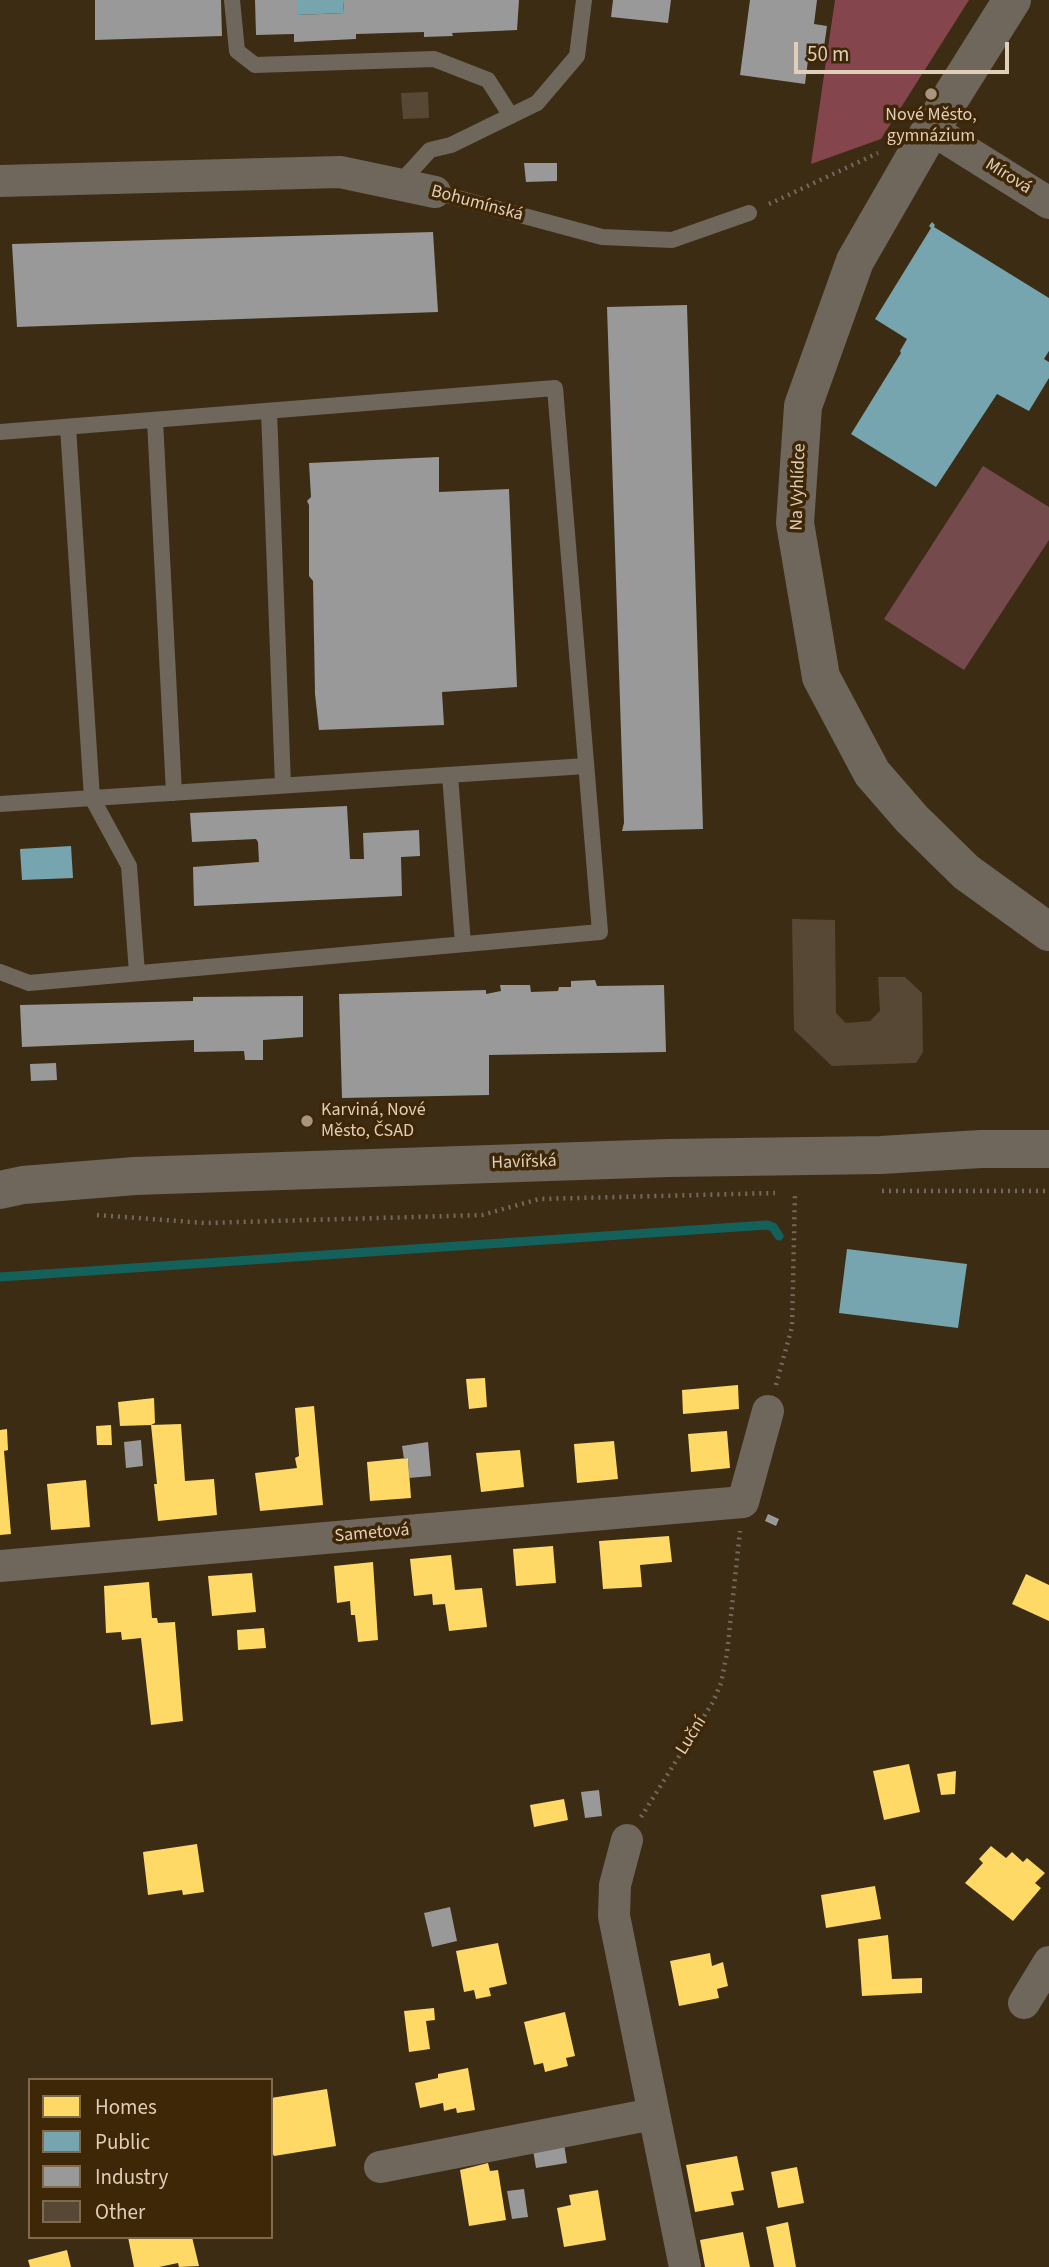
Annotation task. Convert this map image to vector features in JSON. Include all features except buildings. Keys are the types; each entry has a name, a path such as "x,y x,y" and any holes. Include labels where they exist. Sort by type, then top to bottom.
{"street":[{"name":"Na Vyhlídce","path":"1012,0 931,129 855,261 803,406 795,523 821,677 872,773 912,819 966,872 1049,932"},
{"name":"Mírová","path":"931,129 1049,203"},
{"name":"Bohumínská","path":"0,181 341,173 435,192"},
{"name":"Havířská","path":"0,1190 23,1185 135,1176 668,1158 1049,1149"},
{"path":"743,1503 768,1411"},
{"name":"Sametová","path":"0,1566 743,1503"},
{"path":"627,1840 615,1885 614,1916 685,2267"},
{"path":"1024,2003 1049,1962"},
{"path":"380,2167 653,2114"}],"lane":[{"path":"232,0 237,51 255,65 434,59 488,80 511,116"},
{"path":"399,184 430,150 451,145 537,103 577,56 584,0"},
{"name":"Bohumínská","path":"435,192 602,237 672,240 749,213"},
{"path":"0,432 555,388 600,932 29,983 0,972"},
{"path":"269,411 283,785"},
{"path":"155,420 174,793"},
{"path":"68,427 92,798 129,866 137,973"},
{"path":"0,804 586,766"},
{"path":"450,775 463,944"}],"path":[{"path":"749,213 882,152"},
{"path":"878,1191 1049,1191"},
{"path":"84,1214 205,1223 482,1215 539,1199 795,1192 792,1327 768,1411"},
{"name":"Luční","path":"627,1840 713,1702 721,1683 727,1653 743,1503"}],"shaded area":[{"path":"835,0 969,0 881,139 811,164"},
{"path":"983,466 1049,507 1049,540 964,670 884,619"}],"waterway":[{"path":"0,1277 767,1225 773,1227 779,1236"}],"place":[{"name":"Nové Město, gymnázium","path":"931,94"},
{"name":"Karviná, Nové Město, ČSAD","path":"307,1121"}]}
